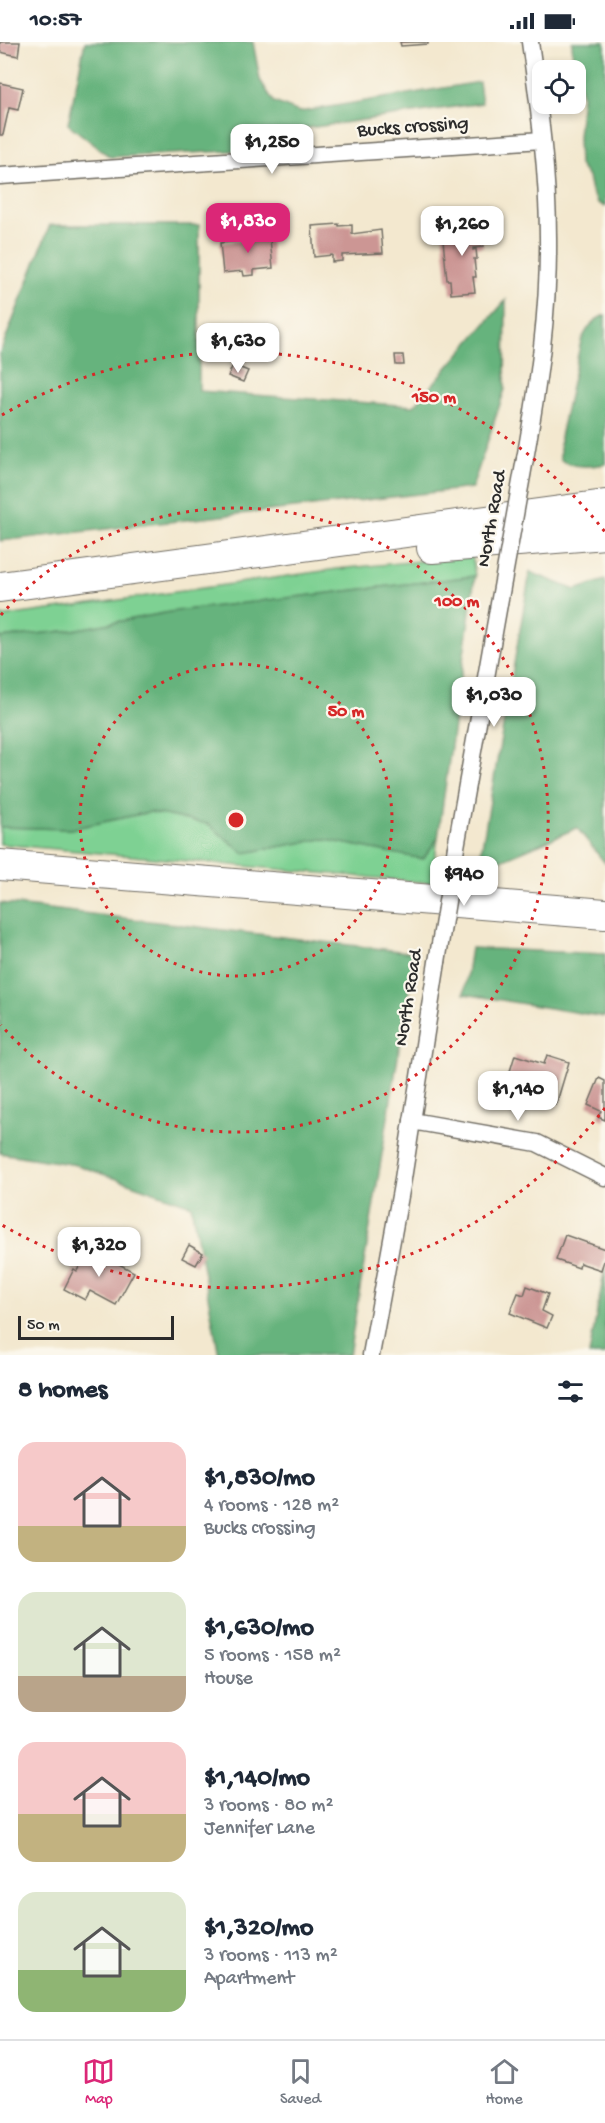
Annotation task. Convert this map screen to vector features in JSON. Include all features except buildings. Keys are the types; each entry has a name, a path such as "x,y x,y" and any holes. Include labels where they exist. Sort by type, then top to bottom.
{"highway":[{"path":"0,587 605,505"},
{"path":"279,549 380,553 605,534"},
{"path":"0,866 605,914"}],"street":[{"name":"North Road","path":"371,1355 541,359 548,269 548,217 542,140 530,42"},
{"name":"Bucks crossing","path":"0,176 542,140"},
{"path":"412,1120 537,1143 605,1177"}],"green space":[{"path":"85,42 253,42 260,80 274,102 299,112 479,82 482,103 287,131 251,150 110,157 68,124"},
{"path":"572,42 605,42 605,207 598,203 591,191 588,177 579,165 580,114 586,114 586,60 573,60"},
{"path":"50,225 199,225 199,391 414,406 506,300 505,389 472,488 0,541 0,353"},
{"path":"605,315 605,464 588,466 569,464 560,459 560,437 581,341 590,325"},
{"path":"472,556 475,576 176,611 73,630 0,638 0,617 337,569"},
{"path":"530,572 575,590 605,580 605,863 577,828 478,870"},
{"path":"475,576 438,838 423,859 322,839 244,853 208,824 150,812 70,829 0,827 0,638 73,630 176,611"},
{"path":"150,812 208,824 244,853 322,839 423,859 438,838 431,883 0,844 0,827 70,829"},
{"path":"0,903 415,953 349,1355 219,1355 191,1205 77,1165 0,1153"},
{"path":"471,948 605,954 605,1017 464,994"},
{"path":"605,1268 605,1355 589,1355"}]}
